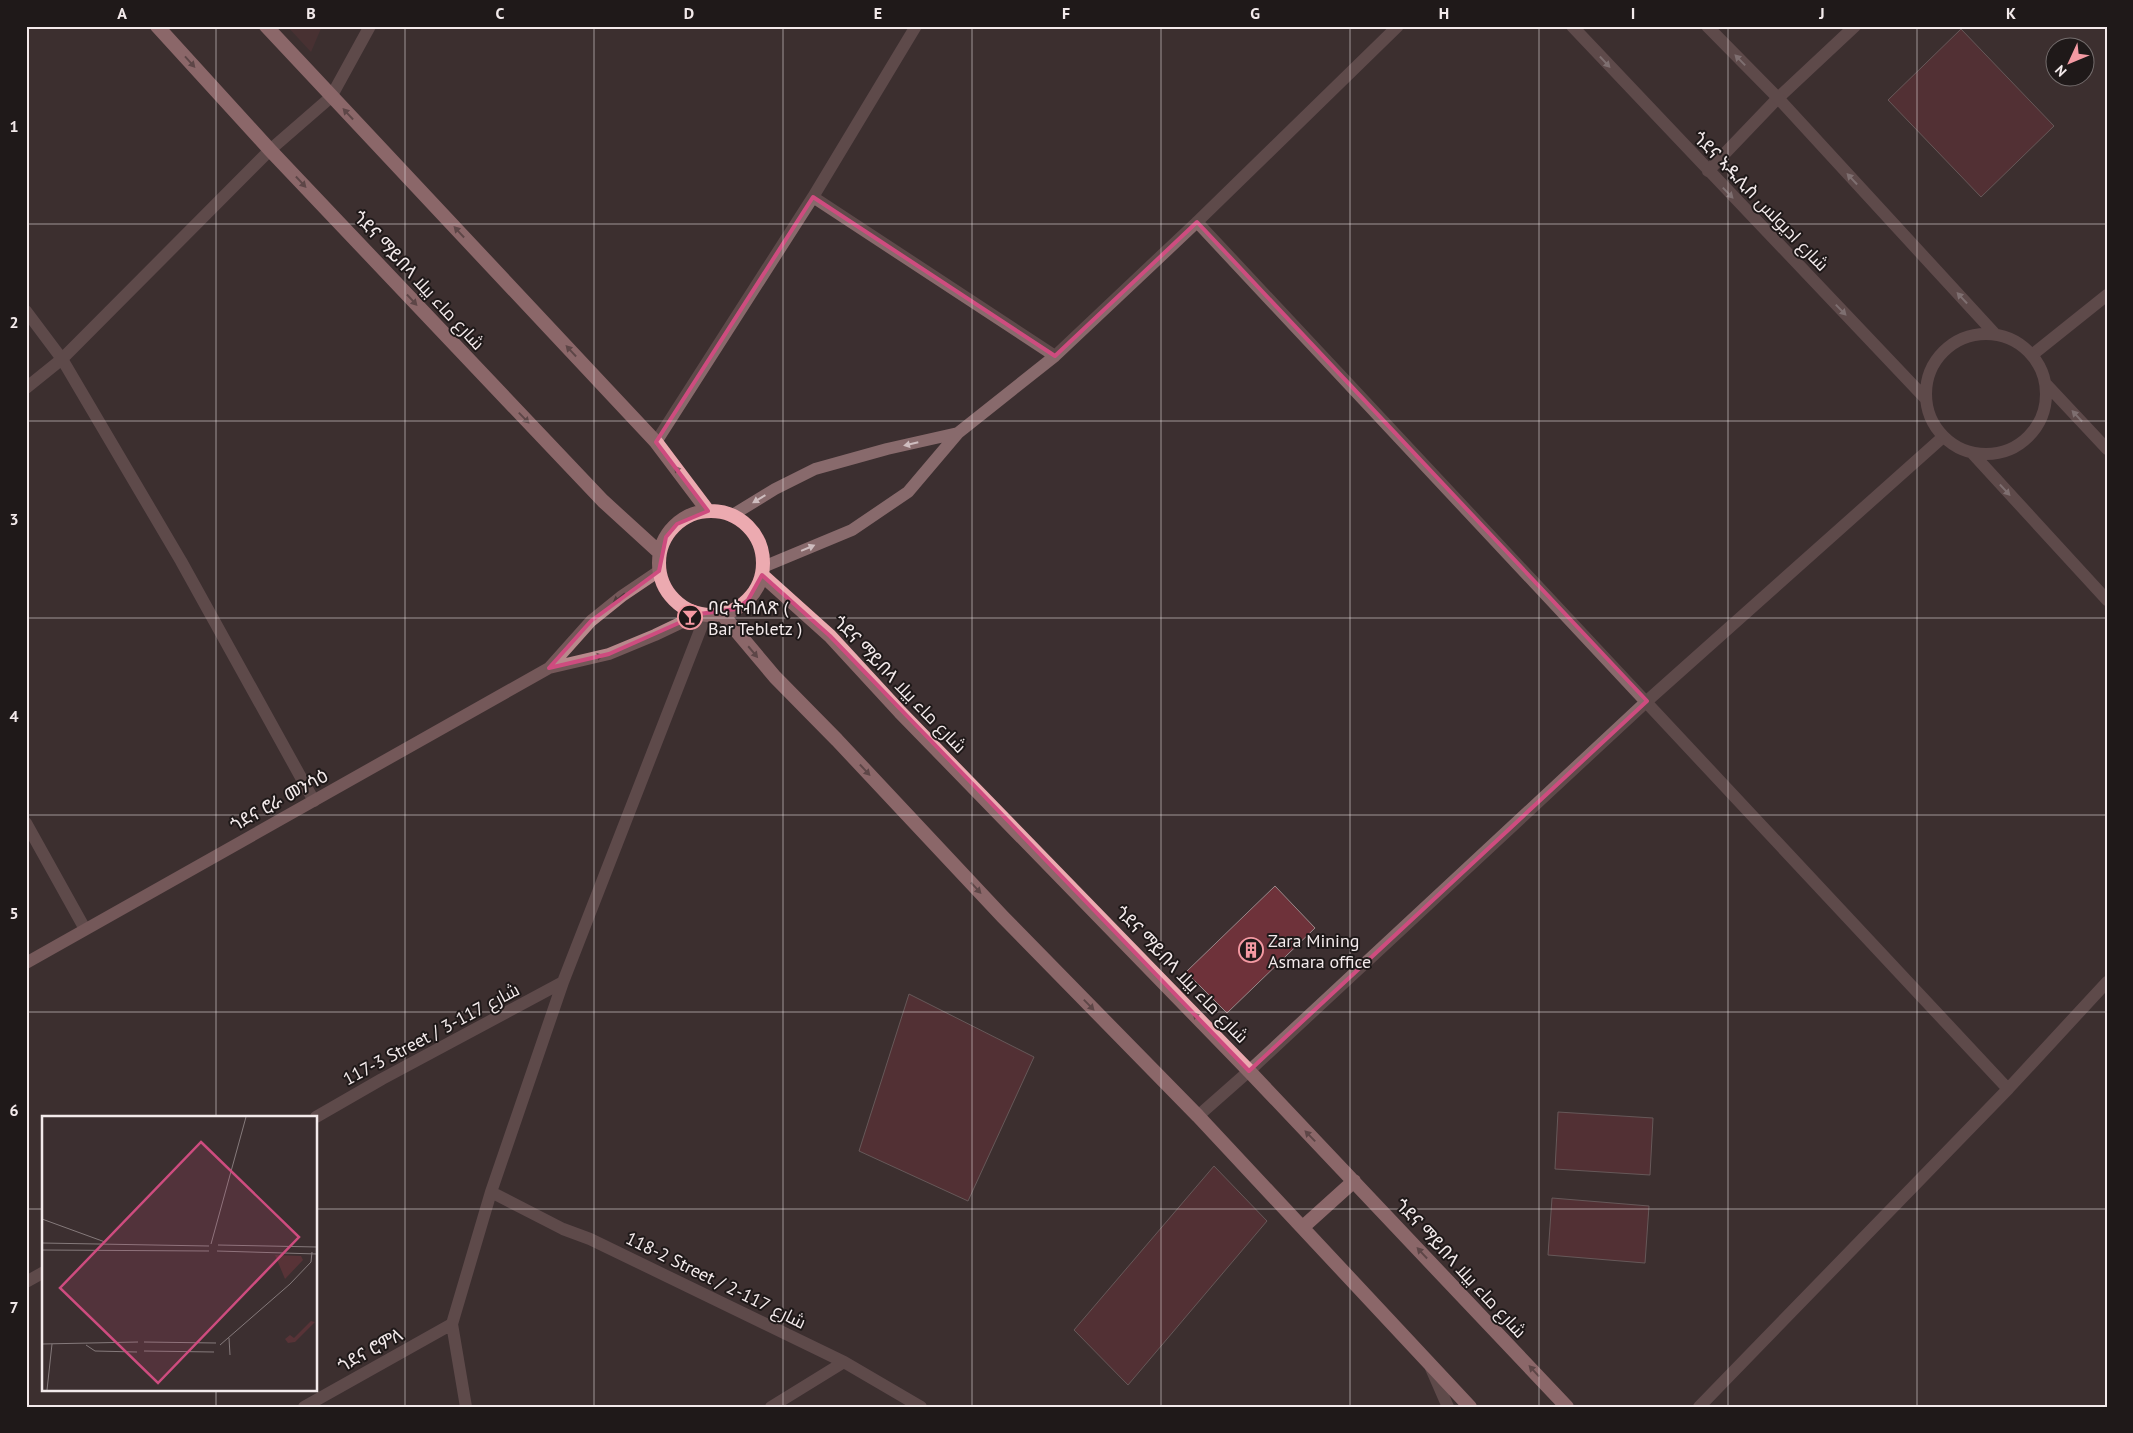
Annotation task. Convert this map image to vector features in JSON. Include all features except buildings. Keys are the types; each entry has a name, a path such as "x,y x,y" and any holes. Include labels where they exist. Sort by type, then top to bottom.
{"highway":[{"name":"ጎደና ማይበላ شارع ماء بيلا","path":"158,26 270,150 603,500 660,553"},
{"path":"266,26 656,442 708,512"},
{"path":"708,512 720,512 745,524 755,536 762,551 763,571 757,589 748,600 736,609 722,614 703,615 680,606 667,590 659,571 660,553 666,537 677,524 691,515 708,512"},
{"name":"ጎደና ማይበላ شارع ماء بيلا","path":"763,571 830,636 900,712 1249,1071 1567,1407"},
{"path":"722,614 775,678 837,740 1003,917 1198,1116 1470,1407"},
{"path":"1303,1227 1354,1181"}],"main road":[{"name":"ጎደና ሮራ መንሳዕ","path":"548,668 591,622 622,596 659,571"},
{"name":"ጎደና ሮራ መንሳዕ","path":"26,963 548,668 609,654 703,615"}],"street":[{"path":"26,388 62,359 270,150 331,96 370,26"},
{"path":"656,442 813,197 916,26"},
{"path":"763,571 852,530 908,492 958,433 1055,356 1197,222 1398,26"},
{"name":"ጎደና ኣዱሊስ شارع اديولس","path":"1572,26 1926,399"},
{"path":"1707,26 1778,98 1995,334"},
{"path":"1708,171 1778,98 1855,26"},
{"path":"813,197 1055,356"},
{"path":"1197,222 2008,1089"},
{"path":"2032,355 2107,295"},
{"path":"26,311 62,359 181,561 314,801"},
{"path":"1976,334 1995,334 2009,338 2032,355 2041,368 2046,384 2047,404 2040,423 2028,439 2012,450 1992,455 1972,454 1957,447 1943,437 1934,426 1928,413 1926,399 1927,381 1934,364 1945,350 1959,340 1976,334"},
{"path":"2046,384 2107,449"},
{"path":"731,516 775,489 815,470 887,449 958,433"},
{"path":"1198,1116 1249,1071 1647,701 1943,437"},
{"path":"1972,454 2107,600"},
{"path":"466,1407 452,1324 492,1192 563,982 703,615"},
{"path":"26,823 85,929"},
{"name":"117-3 Street / شارع 117-3","path":"318,1116 382,1079 563,982"},
{"path":"1699,1407 2008,1089 2107,982"},
{"name":"118-2 Street / شارع 117-2","path":"492,1192 563,1229 590,1239 844,1362 921,1407"},
{"path":"26,1282 42,1273"},
{"name":"ጎደና ሮምለ","path":"304,1407 452,1324"},
{"path":"771,1407 844,1362"},
{"path":"1429,1363 1448,1407"}],"highlighted area":[{"path":"813,197 1055,356 1197,222 1647,701 1249,1071 830,636 762,575 748,600 736,609 699,614 609,654 549,668 591,621 659,571 666,537 677,524 708,511 656,442"}],"shaded area":[{"path":"287,26 322,26 311,52"}],"place":[{"name":"ባር ትብለጽ ( Bar Tebletz )","path":"690,617"},
{"name":"Zara Mining Asmara office","path":"1251,950"}]}
